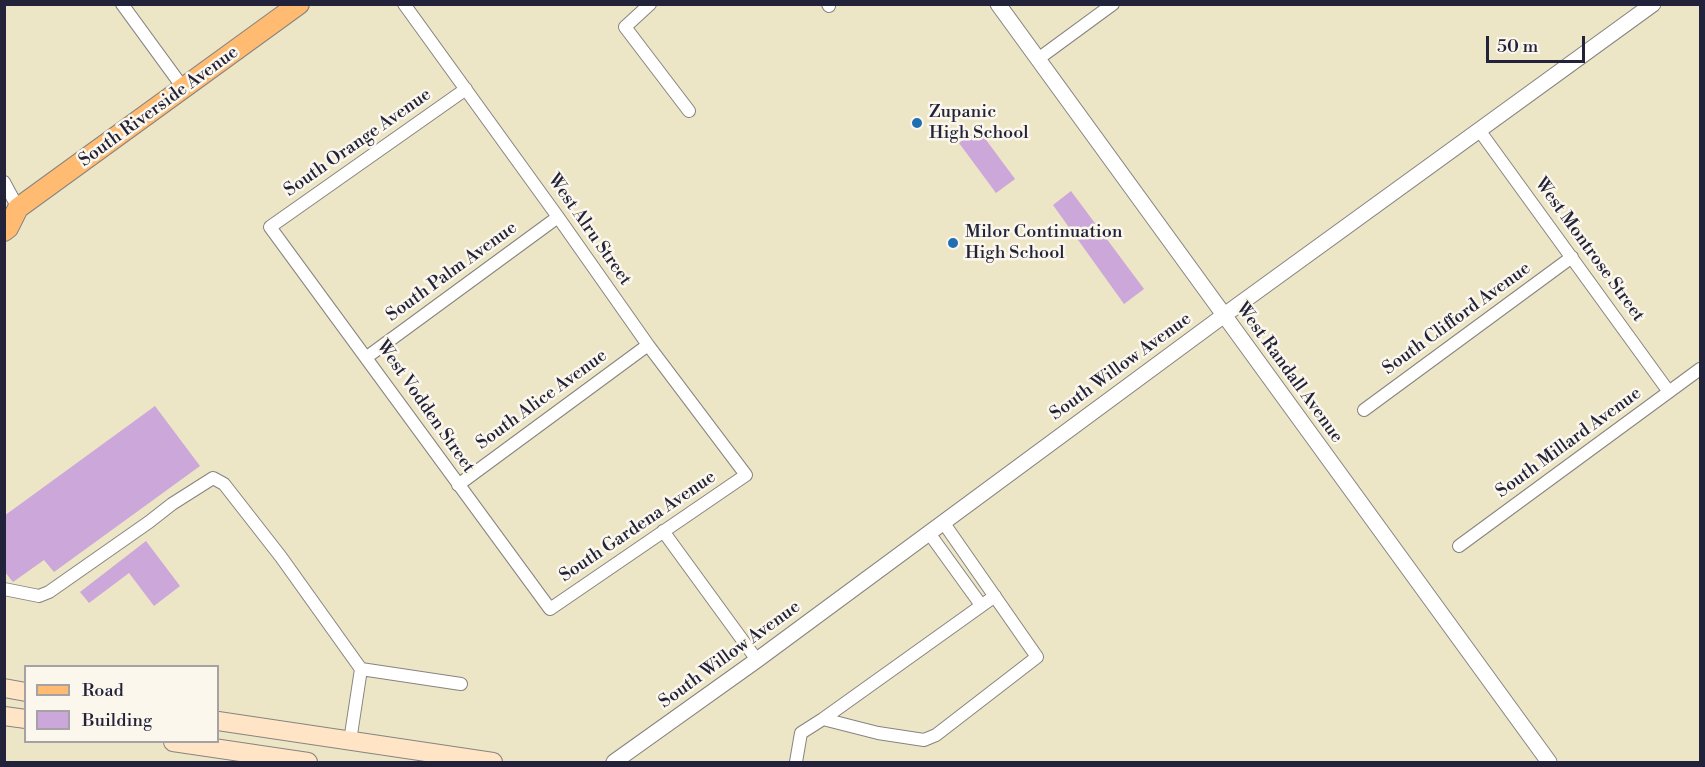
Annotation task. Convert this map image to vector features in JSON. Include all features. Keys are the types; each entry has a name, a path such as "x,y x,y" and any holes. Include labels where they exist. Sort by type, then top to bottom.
{"main road":[{"name":"South Riverside Avenue","path":"4,231 8,228 11,209 184,89 299,4"},
{"path":"4,688 24,692"},
{"path":"4,716 24,719"},
{"path":"219,721 493,762"},
{"path":"182,743 254,759 308,762"}],"street":[{"path":"122,4 184,89"},
{"name":"West Alru Street","path":"405,4 648,345 746,475"},
{"path":"650,4 625,27 689,111"},
{"name":"West Randall Avenue","path":"999,4 1549,762"},
{"path":"1038,59 1113,4"},
{"name":"South Willow Avenue","path":"614,762 757,660 1223,315 1653,4"},
{"name":"South Orange Avenue","path":"270,226 465,89"},
{"name":"West Montrose Street","path":"1479,130 1669,392"},
{"path":"4,182 11,209"},
{"name":"South Palm Avenue","path":"367,357 558,217"},
{"name":"West Vodden Street","path":"270,226 550,609"},
{"name":"South Clifford Avenue","path":"1364,410 1572,257"},
{"name":"South Alice Avenue","path":"458,485 648,345"},
{"name":"South Millard Avenue","path":"1459,546 1701,369"},
{"name":"South Gardena Avenue","path":"550,609 746,475"},
{"path":"4,589 39,596 50,592 172,504 213,478 224,484 281,557 361,669 350,741"},
{"path":"823,719 924,740 936,735 1037,657 943,522"},
{"path":"663,531 757,660"},
{"path":"929,533 981,605"},
{"path":"796,762 801,733 995,596"},
{"path":"361,669 461,684"}],"building":[{"path":"978,129 1015,179 996,193 959,143"},
{"path":"1071,191 1144,289 1124,304 1053,205"},
{"path":"155,406 200,466 54,572 44,560 13,582 4,571 4,516"},
{"path":"146,541 180,586 154,606 129,573 89,603 80,592"}],"place":[{"name":"Zupanic High School","path":"917,123"},
{"name":"Milor Continuation High School","path":"953,243"}]}
